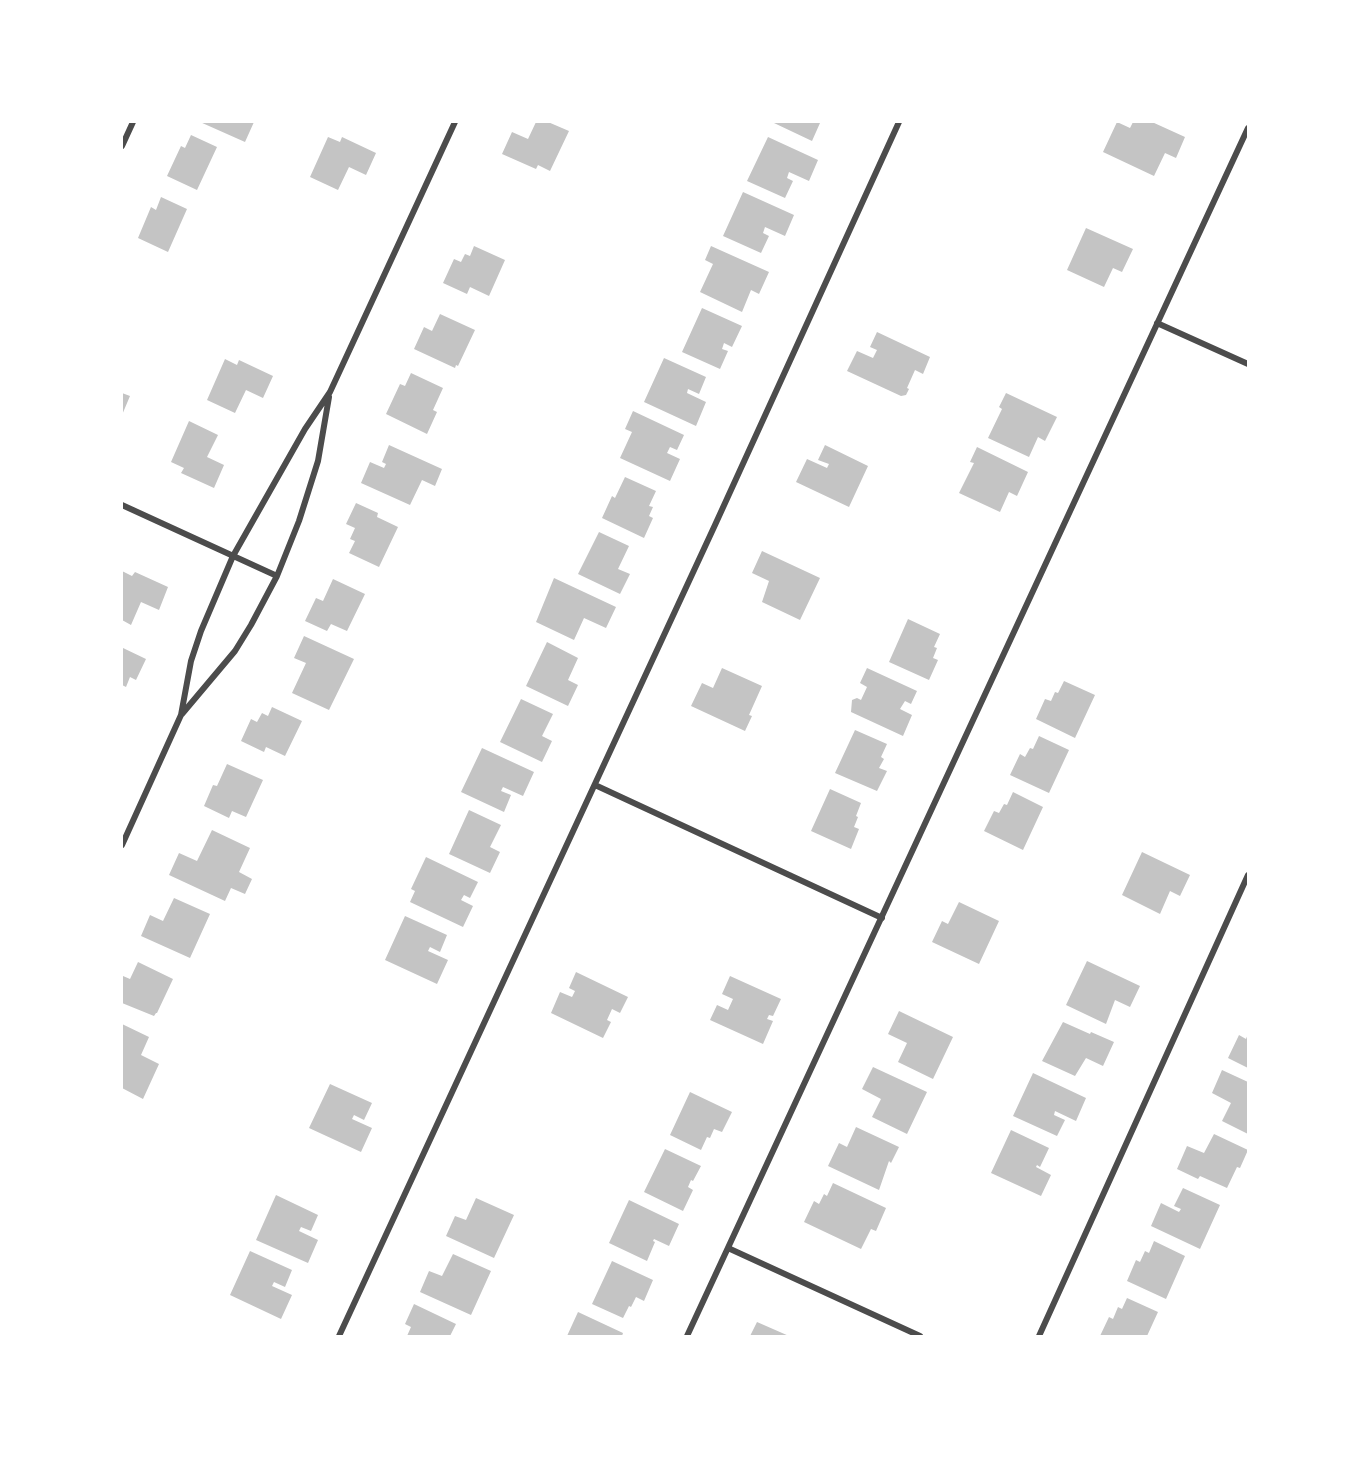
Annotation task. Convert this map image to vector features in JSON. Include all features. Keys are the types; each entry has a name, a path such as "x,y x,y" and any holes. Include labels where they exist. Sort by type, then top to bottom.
{"street":[{"path":"122,146 133,122"},
{"path":"122,845 181,714 191,661 201,631 233,556 305,429 330,392 455,122"},
{"path":"339,1336 899,122"},
{"path":"687,1336 1248,128"},
{"path":"1157,323 1248,364"},
{"path":"181,714 235,651 277,576 299,521 318,461 330,392"},
{"path":"122,505 277,576"},
{"path":"595,785 882,918"},
{"path":"1040,1336 1248,875"},
{"path":"728,1248 920,1336"}],"building":[{"path":"200,122 254,122 245,142"},
{"path":"536,122 548,122 569,131 550,171 538,165 536,169 502,154 512,132 528,139"},
{"path":"775,122 816,122 820,123 812,141"},
{"path":"1117,122 1130,128 1133,122 1152,122 1185,137 1176,158 1165,153 1154,176 1103,152"},
{"path":"191,135 217,147 197,190 167,176 181,146 185,148"},
{"path":"328,137 340,142 342,137 376,153 366,175 349,167 338,190 310,177"},
{"path":"768,137 818,160 809,181 789,172 787,178 793,181 785,198 747,181"},
{"path":"743,192 794,215 785,236 765,227 763,233 769,236 761,253 723,236"},
{"path":"161,197 187,209 168,252 138,238 151,207 156,210"},
{"path":"1086,228 1133,249 1122,272 1113,268 1104,287 1067,270"},
{"path":"474,246 505,260 489,296 470,287 467,294 443,283 454,259 461,262 465,254 470,256"},
{"path":"711,246 769,272 759,294 751,290 742,312 700,292 713,264 705,260"},
{"path":"702,308 742,326 732,347 724,343 722,349 728,351 720,369 682,352"},
{"path":"440,314 475,330 455,368 414,349 424,327 432,331"},
{"path":"877,332 930,357 923,374 915,370 906,395 901,396 847,371 857,351 873,358 877,350 870,347"},
{"path":"664,358 706,377 699,394 688,389 687,393 706,402 696,426 644,402"},
{"path":"225,359 237,365 239,360 273,376 263,398 246,390 235,413 207,400"},
{"path":"411,373 443,388 433,410 437,412 427,434 386,414 400,384 405,386"},
{"path":"122,393 130,396 122,415"},
{"path":"1006,393 1057,417 1045,441 1038,437 1029,457 988,438 1002,409 999,407"},
{"path":"633,411 684,435 677,450 670,447 667,453 680,459 670,481 620,458 632,432 625,429"},
{"path":"189,421 218,435 207,457 224,465 214,488 181,473 184,468 171,462"},
{"path":"389,445 442,469 435,486 422,480 410,505 361,483 370,462 384,468 386,464 382,462"},
{"path":"825,445 868,466 849,507 796,482 807,459 827,468 829,464 818,460"},
{"path":"977,447 1028,472 1017,496 1009,492 1000,512 959,493 974,463 970,462"},
{"path":"625,477 656,491 649,506 653,507 649,516 653,518 644,538 602,518 612,496 615,498"},
{"path":"356,503 378,513 377,517 398,527 379,567 349,553 355,541 350,539 355,528 346,524"},
{"path":"599,532 629,546 618,569 630,574 620,594 578,574"},
{"path":"762,551 820,578 800,620 762,602 769,581 752,573"},
{"path":"122,571 132,576 135,572 168,587 159,610 141,602 131,625 122,620"},
{"path":"554,578 616,607 606,628 584,618 574,640 536,622"},
{"path":"333,579 365,594 347,631 331,624 327,631 305,621 316,598 323,601"},
{"path":"908,619 940,634 934,647 937,648 933,658 938,660 929,680 889,662"},
{"path":"304,636 354,659 329,710 292,693 306,663 294,658"},
{"path":"547,642 578,658 568,680 578,685 568,706 526,686"},
{"path":"123,648 146,659 136,680 130,677 126,687 122,685"},
{"path":"722,668 762,686 749,715 752,716 745,731 691,706 702,683 713,688"},
{"path":"867,668 917,691 911,704 905,701 900,709 912,715 903,736 851,712 852,700 857,698 861,700 867,687 860,683"},
{"path":"1064,681 1095,695 1075,738 1036,719 1045,699 1051,701"},
{"path":"521,699 553,714 542,736 552,741 542,762 500,742"},
{"path":"272,707 302,721 285,756 266,747 264,752 241,741 251,719 257,722 262,713 268,716"},
{"path":"855,730 887,744 881,757 884,759 879,768 887,771 877,791 835,773"},
{"path":"1039,736 1069,750 1049,793 1010,775 1020,754 1025,757 1030,748 1033,749"},
{"path":"482,748 534,772 523,796 503,787 501,791 511,795 504,812 461,792"},
{"path":"227,764 263,780 246,817 232,811 229,818 204,806 213,785 217,786"},
{"path":"830,789 861,803 854,827 859,829 851,849 811,831"},
{"path":"1013,792 1043,807 1023,850 984,831 994,811 999,813 1004,804 1007,805"},
{"path":"469,810 501,825 490,847 500,852 490,873 449,854"},
{"path":"212,830 250,848 239,872 252,879 245,894 231,888 225,901 169,875 179,853 197,861"},
{"path":"1142,852 1190,875 1180,896 1170,891 1160,914 1122,895"},
{"path":"426,857 478,882 470,898 464,895 461,900 473,906 463,927 410,902 415,891 411,889"},
{"path":"174,898 210,914 190,958 141,936 150,915 163,921"},
{"path":"959,902 999,921 979,964 932,942 942,921 948,924"},
{"path":"405,916 447,935 440,952 430,947 428,951 448,960 437,984 385,960"},
{"path":"1087,961 1140,986 1130,1007 1115,1000 1106,1024 1066,1005"},
{"path":"138,962 173,979 154,1016 122,1003 123,976 130,979"},
{"path":"576,972 628,997 620,1013 612,1009 607,1020 611,1022 603,1038 551,1013 560,992 572,997 575,991 569,988"},
{"path":"730,976 781,999 773,1016 769,1015 767,1019 773,1021 763,1044 710,1020 717,1005 728,1010 733,999 722,994"},
{"path":"899,1011 953,1037 933,1079 898,1062 907,1043 888,1034"},
{"path":"1063,1022 1114,1042 1103,1066 1086,1058 1075,1076 1042,1061"},
{"path":"122,1024 149,1037 141,1055 159,1064 143,1099 122,1088"},
{"path":"1248,1034 1248,1068 1228,1058 1239,1035 1246,1039"},
{"path":"873,1067 927,1092 907,1134 872,1117 881,1099 862,1089"},
{"path":"1222,1070 1248,1082 1248,1134 1222,1121 1231,1103 1212,1093"},
{"path":"1033,1073 1086,1098 1076,1121 1055,1111 1054,1115 1065,1120 1057,1136 1013,1116"},
{"path":"330,1084 372,1103 364,1120 354,1115 352,1119 372,1128 361,1152 309,1128"},
{"path":"690,1092 732,1112 722,1132 714,1129 701,1150 670,1135"},
{"path":"856,1127 899,1147 891,1163 889,1161 879,1190 828,1166 839,1143 847,1147"},
{"path":"1011,1130 1049,1148 1040,1167 1037,1165 1036,1167 1051,1175 1041,1196 991,1173"},
{"path":"1214,1134 1248,1150 1227,1188 1200,1176 1198,1179 1177,1169 1187,1146 1204,1153"},
{"path":"665,1149 701,1166 688,1187 693,1190 683,1211 644,1192"},
{"path":"833,1183 886,1208 876,1231 871,1229 861,1249 804,1222 814,1201 819,1204 824,1194 827,1196"},
{"path":"1183,1188 1220,1205 1200,1249 1151,1226 1161,1203 1179,1212 1181,1209 1174,1206"},
{"path":"276,1195 318,1215 311,1231 301,1227 299,1231 318,1240 308,1263 256,1240"},
{"path":"476,1198 514,1215 494,1258 446,1236 455,1216 466,1220"},
{"path":"629,1200 679,1224 669,1246 654,1239 655,1242 647,1261 609,1243"},
{"path":"1154,1241 1185,1256 1166,1299 1127,1281 1136,1260 1140,1262 1145,1251 1149,1253"},
{"path":"250,1251 292,1270 285,1287 274,1282 272,1286 292,1295 281,1319 230,1295"},
{"path":"453,1254 491,1271 471,1315 420,1292 429,1271 442,1276"},
{"path":"612,1261 653,1280 644,1301 636,1297 623,1318 592,1304"},
{"path":"1127,1298 1158,1312 1147,1336 1100,1336 1109,1317 1113,1319 1118,1307 1122,1309"},
{"path":"414,1304 456,1324 450,1336 407,1336 411,1327 405,1324"},
{"path":"578,1312 623,1333 622,1336 567,1336"},
{"path":"757,1322 789,1336 750,1336"}]}
